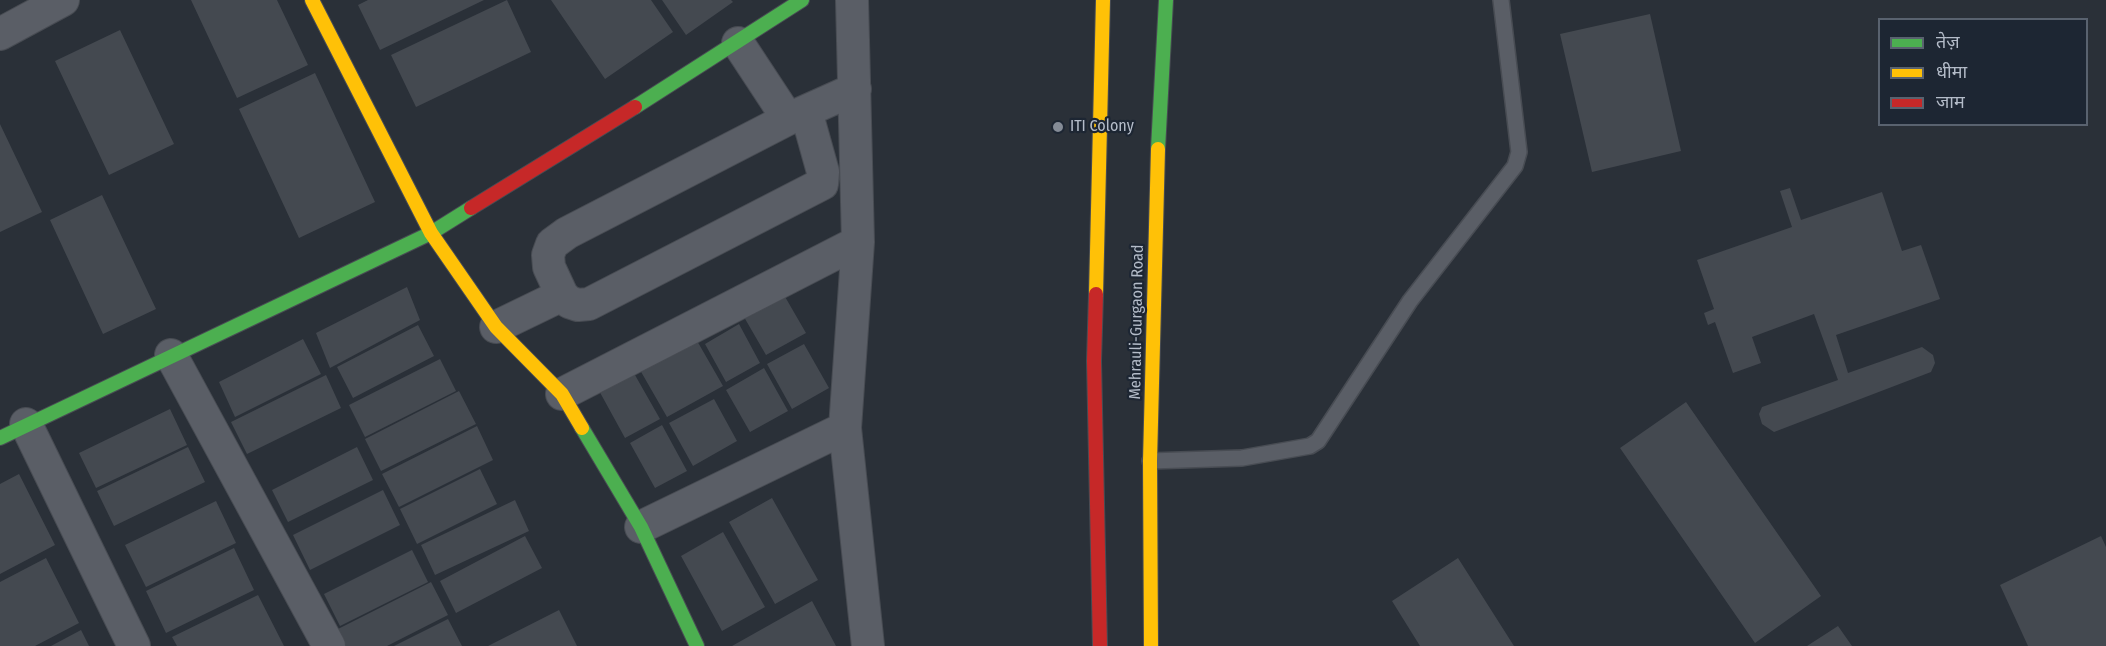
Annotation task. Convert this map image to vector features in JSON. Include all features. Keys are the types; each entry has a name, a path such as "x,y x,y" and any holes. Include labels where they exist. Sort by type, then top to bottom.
{"street":[{"path":"0,34 63,0"},
{"path":"312,0 431,233 496,327 562,394 641,527 697,646"},
{"path":"134,646 13,431 431,233 738,43 802,0"},
{"path":"852,0 858,242 845,428 868,646"},
{"path":"1100,646 1094,361 1103,0"},
{"name":"Mehrauli-Gurgaon Road","path":"1151,646 1150,462 1157,160 1167,0"},
{"path":"738,43 797,115 824,172 822,184 589,304 578,305 569,302 562,295 549,267 548,255 552,244 567,233 797,115 855,89"},
{"path":"562,394 858,242"},
{"path":"496,327 562,295"},
{"path":"171,355 329,646"},
{"path":"641,527 845,428"}],"lane":[{"path":"1150,462 1242,459 1310,446 1318,441 1410,301 1515,166 1519,152 1501,0"}],"building":[{"path":"191,0 277,0 308,65 237,98"},
{"path":"368,0 484,0 380,50 358,5"},
{"path":"507,0 531,52 416,107 391,55"},
{"path":"551,0 651,0 673,32 605,79"},
{"path":"662,0 731,0 733,2 686,35"},
{"path":"1650,14 1681,151 1592,172 1560,34"},
{"path":"120,30 174,144 109,175 55,61"},
{"path":"315,73 375,202 299,238 239,109"},
{"path":"0,124 42,212 0,232"},
{"path":"1790,188 1801,220 1882,192 1902,251 1921,245 1940,299 1836,335 1848,373 1922,347 1933,355 1935,363 1931,372 1774,432 1762,424 1759,414 1762,407 1838,380 1814,314 1752,337 1761,363 1733,373 1715,322 1708,325 1704,313 1714,309 1697,260 1792,227 1780,191"},
{"path":"102,195 156,309 103,334 50,220"},
{"path":"407,287 420,320 330,368 316,333"},
{"path":"784,295 806,333 766,355 744,317"},
{"path":"739,324 760,363 726,382 705,344"},
{"path":"418,325 434,356 353,398 337,367"},
{"path":"303,339 321,374 235,417 219,382"},
{"path":"696,339 723,386 667,417 640,370"},
{"path":"804,344 829,388 792,409 767,364"},
{"path":"440,359 456,391 365,437 349,405"},
{"path":"631,368 660,419 625,438 597,387"},
{"path":"764,368 788,411 750,432 726,390"},
{"path":"326,375 341,408 247,454 231,422"},
{"path":"459,391 476,424 381,471 365,439"},
{"path":"714,399 737,441 693,466 669,423"},
{"path":"1686,402 1821,596 1755,643 1620,448"},
{"path":"170,409 187,445 96,488 79,453"},
{"path":"662,425 687,471 655,488 630,443"},
{"path":"477,426 493,460 399,507 382,474"},
{"path":"188,447 205,482 114,526 97,491"},
{"path":"357,447 373,480 288,522 272,490"},
{"path":"480,469 497,504 417,544 400,509"},
{"path":"19,474 55,545 0,574 0,484"},
{"path":"383,490 400,525 310,570 293,535"},
{"path":"772,498 818,580 775,604 729,522"},
{"path":"515,500 529,531 435,575 421,545"},
{"path":"216,501 236,543 146,587 125,545"},
{"path":"723,532 765,607 722,631 681,556"},
{"path":"525,536 542,568 456,613 440,581"},
{"path":"2101,536 2106,547 2106,646 2028,646 2000,585"},
{"path":"234,548 254,590 166,633 146,591"},
{"path":"412,550 428,582 340,626 324,594"},
{"path":"46,558 79,623 35,646 0,646 0,582"},
{"path":"1458,558 1514,646 1420,646 1392,601"},
{"path":"431,582 448,615 387,646 346,646 338,629"},
{"path":"258,595 284,646 177,646 172,637"},
{"path":"812,601 836,646 732,646"},
{"path":"559,610 577,646 488,646"},
{"path":"448,619 462,646 394,646"},
{"path":"1838,626 1852,646 1807,646"},
{"path":"81,630 89,646 51,646"}],"traffic: fast":[{"path":"635,107 802,0"},
{"path":"1158,149 1166,0"},
{"path":"0,438 431,233 471,208"},
{"path":"582,428 641,527 697,646"}],"traffic: slow":[{"path":"312,0 431,233 496,327 562,394 582,428"},
{"path":"1096,294 1103,0"},
{"path":"1151,646 1150,461 1158,149"}],"traffic: jam":[{"path":"471,208 635,107"},
{"path":"1096,294 1094,361 1100,646"}],"place":[{"name":"ITI Colony","path":"1058,127"}]}
